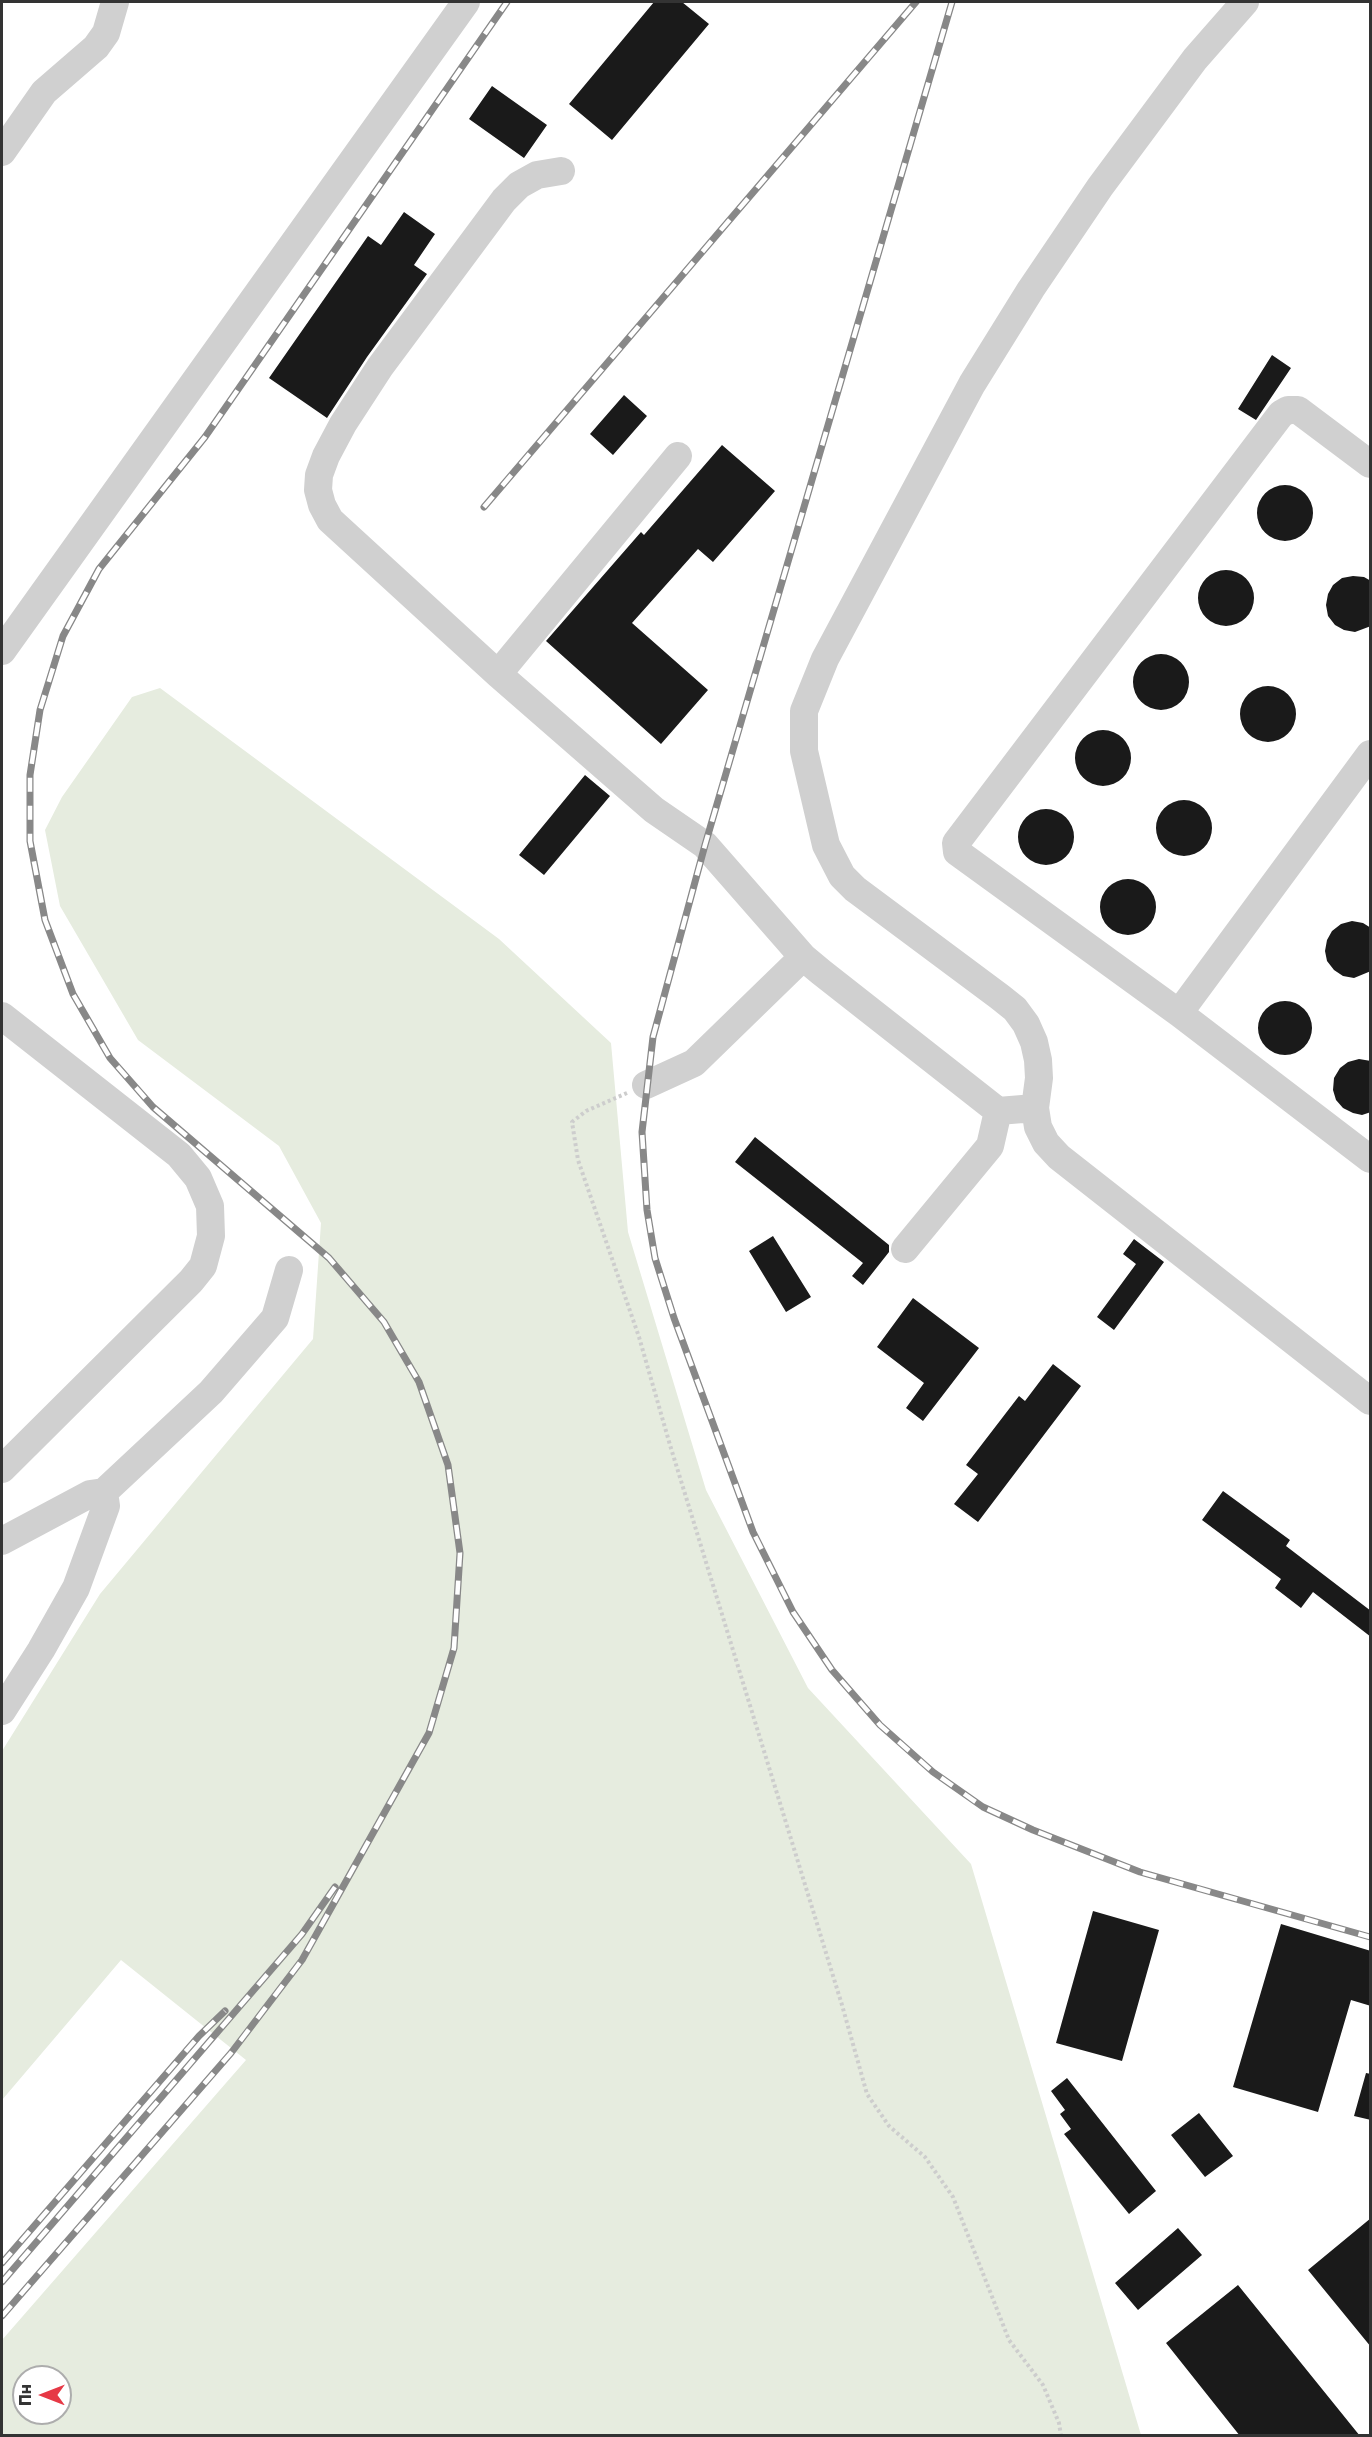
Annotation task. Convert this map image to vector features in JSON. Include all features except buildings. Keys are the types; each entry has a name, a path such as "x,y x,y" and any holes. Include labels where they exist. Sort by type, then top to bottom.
{"street":[{"path":"2,152 44,92 96,48 106,33 115,2"},
{"path":"2,651 466,2"},
{"path":"1245,2 1195,59 1100,187 972,384 825,658 804,711 804,751 826,845 842,876 855,889 1015,1009 1026,1024 1034,1042 1038,1060 1039,1078 1035,1108 1038,1127 1046,1143 1059,1157 1367,1390"},
{"path":"561,171 537,175 519,185 504,200 380,368 343,424 326,456 319,475 318,490 322,506 330,520 498,674 654,810 705,845 803,957 883,1023 998,1112 1035,1108"},
{"path":"1371,464 1298,410 1288,410 1281,414 956,843 957,852 1179,1013 1371,1159"},
{"path":"498,674 678,456"},
{"path":"1179,1013 1371,754"},
{"path":"646,1085 694,1063 803,957"},
{"path":"2,1016 179,1155 198,1178 206,1196 210,1206 212,1236 203,1266 191,1281 2,1469"},
{"path":"905,1249 990,1146 998,1112"},
{"path":"2,1541 90,1494 104,1492 211,1392 275,1318 290,1270"},
{"path":"2,1711 41,1650 76,1588 106,1506 104,1492"}],"path":[{"path":"646,1085 586,1111 572,1122 578,1160 639,1337 867,2094 889,2126 925,2157 953,2196 1009,2340 1043,2385 1059,2423 1061,2436"}],"shaded area":[{"path":"160,688 499,939 611,1043 628,1232 706,1490 808,1688 971,1864 1141,2435 2,2435 2,2340 246,2060 121,1960 2,2100 2,1751 100,1594 313,1339 321,1223 279,1146 138,1040 60,906 45,830 62,797 132,697"}],"railway":[{"path":"2,2316 231,2053 302,1960 429,1733 454,1648 460,1553 448,1465 419,1382 384,1322 329,1258 153,1107 110,1058 73,994 45,920 30,841 30,775 40,710 63,636 99,569 205,437 507,2"},
{"path":"484,507 916,2"},
{"path":"952,2 705,845 653,1037 642,1132 647,1210 655,1258 674,1318 753,1532 793,1612 832,1670 880,1725 933,1772 983,1807 1033,1830 1140,1872 1370,1937"},
{"path":"2,2282 302,1934 335,1887"},
{"path":"2,2263 199,2036 225,2011"}]}
